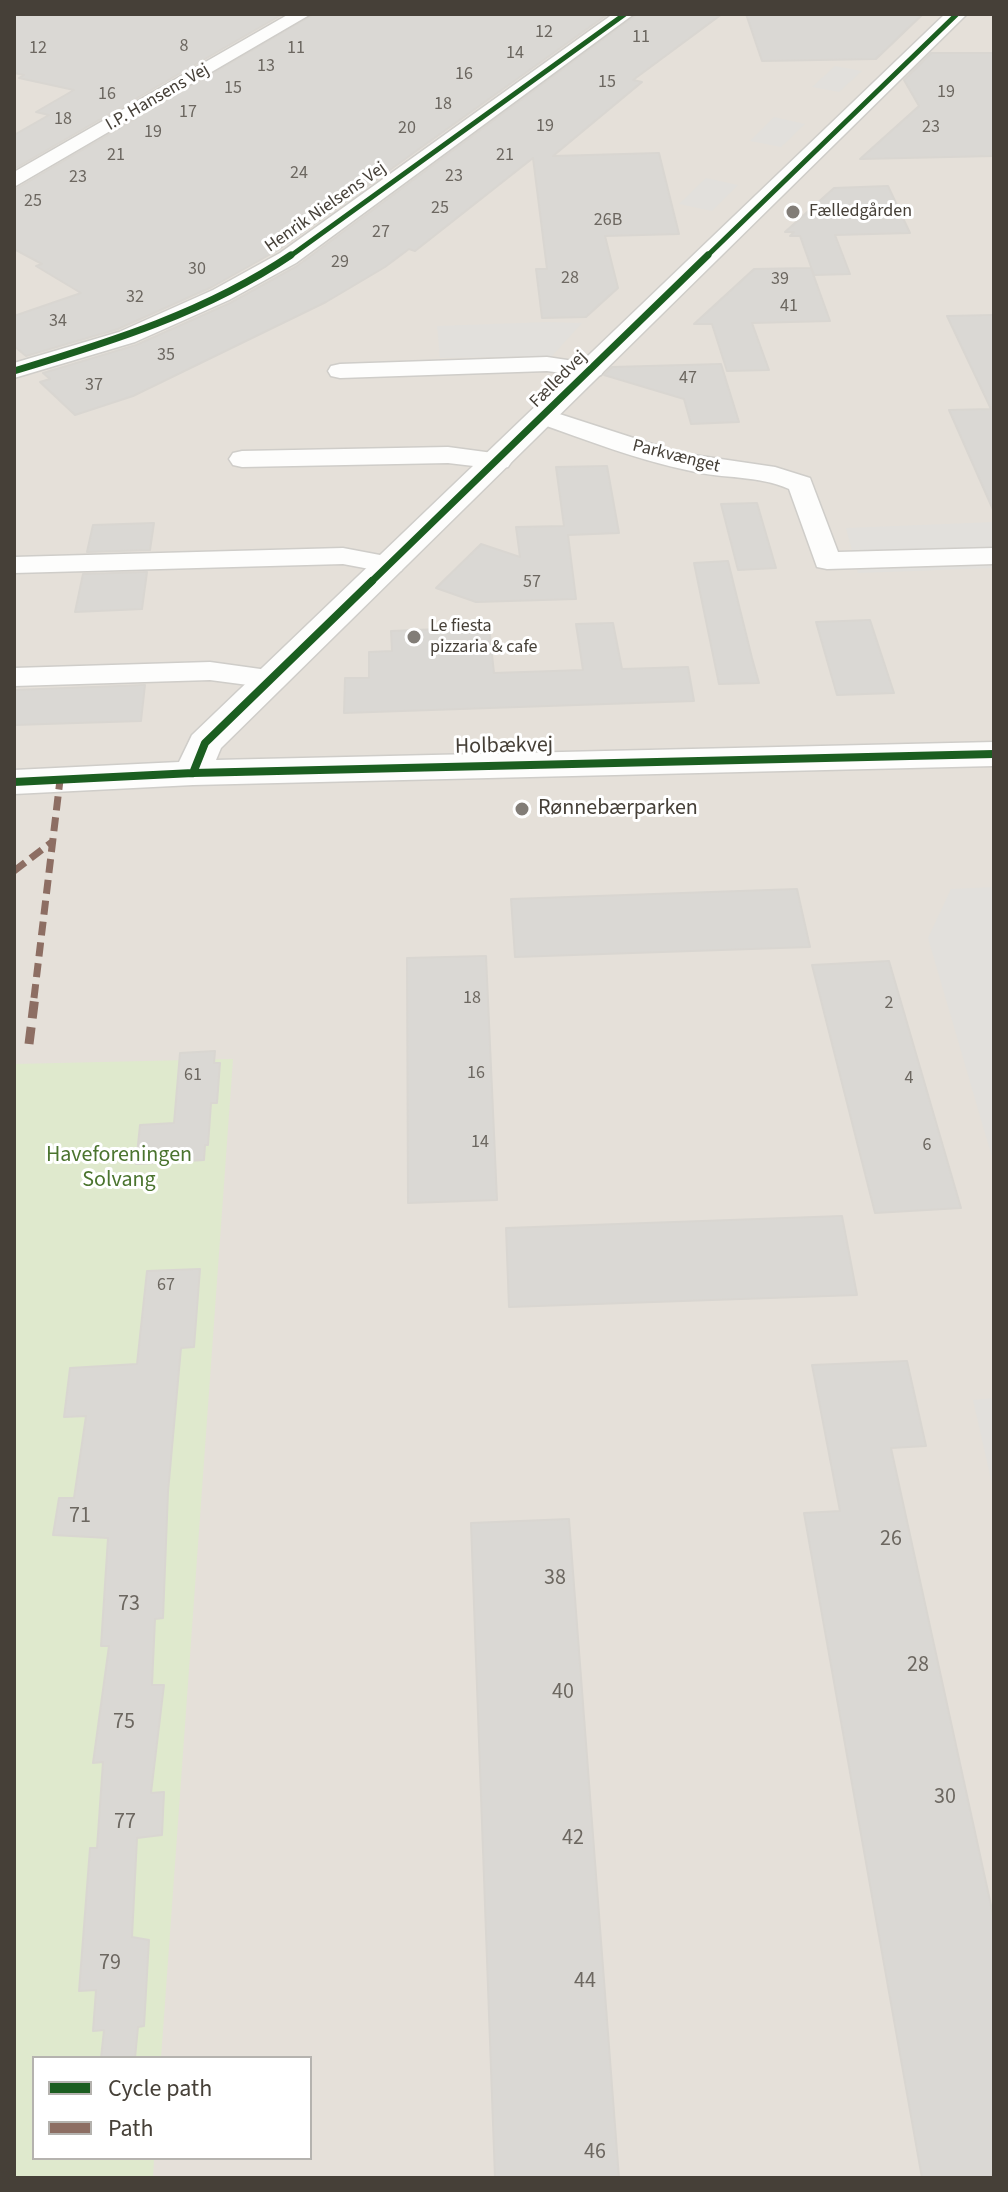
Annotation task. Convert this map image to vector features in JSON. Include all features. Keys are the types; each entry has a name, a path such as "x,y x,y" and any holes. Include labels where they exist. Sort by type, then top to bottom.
{"street":[{"name":"I.P. Hansens Vej","path":"14,181 302,14"},
{"name":"Henrik Nielsens Vej","path":"14,371 127,337 221,295 288,258 625,14"},
{"name":"Fælledvej","path":"193,773 205,743 957,14"},
{"name":"Fælledvej","path":"340,371 547,364 592,370"},
{"name":"Parkvænget","path":"544,417 672,460 715,469 781,473 801,484 827,561 994,556"},
{"path":"242,459 448,455 499,461"},
{"path":"14,565 343,556 391,565"},
{"path":"14,677 210,671 271,679"},
{"name":"Holbækvej","path":"14,782 193,773 994,754"}],"shaded area":[{"path":"14,14 994,14 994,2178 14,2178"},
{"path":"835,66 862,71 839,92 812,87"},
{"path":"774,117 805,124 781,147 750,141"},
{"path":"706,178 738,185 712,211 679,204"},
{"path":"582,323 552,356 440,358 437,326"},
{"path":"994,522 994,568 858,573 846,528"},
{"path":"994,887 994,1164 928,938 951,889"},
{"path":"994,1398 994,1493 973,1400"}],"green space":[{"name":"Haveforeningen Solvang","path":"233,1059 161,2056 32,2056 32,2160 154,2160 153,2178 14,2178 14,1064"}],"building":[{"path":"14,14 283,14 14,169 14,135 49,115 36,112 74,90 19,78 24,75 14,73"},
{"path":"314,14 608,14 278,250 212,287 118,329 26,356 14,346 14,316 81,293 36,266 42,264 14,249 14,190"},
{"path":"637,14 722,14 633,80 642,82 553,156 659,153 679,234 605,236 618,288 586,317 542,318 536,269 547,269 533,158 415,251 409,249 326,302 133,396 75,415 40,382 50,379 43,373 136,345 230,303 297,266"},
{"path":"746,14 923,14 876,59 762,61"},
{"path":"931,53 994,53 994,156 860,159 919,106 904,80"},
{"path":"888,186 910,233 835,235 850,274 814,275 800,236 790,236 794,232 785,232 834,188"},
{"path":"811,268 830,321 752,323 769,370 727,371 712,324 694,324 754,269"},
{"path":"994,315 994,512 949,410 991,409 947,316"},
{"path":"721,364 739,422 691,424 684,399 604,375 612,367"},
{"path":"607,466 619,533 568,535 576,599 476,602 436,588 481,544 520,557 516,527 564,526 556,467"},
{"path":"757,503 776,568 738,570 721,504"},
{"path":"154,523 150,550 87,552 93,525"},
{"path":"728,561 759,683 719,684 694,563"},
{"path":"147,572 142,609 75,612 83,574"},
{"path":"870,620 894,693 837,695 816,622"},
{"path":"613,623 622,669 688,667 694,701 344,713 345,678 369,678 369,652 392,651 391,631 489,627 494,673 583,670 576,624"},
{"path":"145,685 141,721 14,725 14,690"},
{"path":"797,889 810,947 515,957 511,899"},
{"path":"486,956 497,1200 408,1203 407,958"},
{"path":"889,961 961,1208 875,1213 812,965"},
{"path":"215,1051 214,1063 220,1063 217,1103 211,1103 204,1160 136,1164 140,1125 174,1123 180,1053"},
{"path":"842,1216 857,1295 509,1307 506,1228"},
{"path":"200,1269 194,1347 181,1348 168,1492 163,1618 155,1619 152,1685 164,1685 151,1793 164,1792 162,1835 137,1838 132,1937 149,1940 144,2026 138,2027 135,2056 101,2056 104,2030 93,2031 96,1990 79,1991 90,1848 97,1848 103,1762 93,1763 109,1646 101,1646 108,1538 53,1535 59,1498 74,1498 86,1416 64,1417 70,1368 137,1364 147,1271"},
{"path":"907,1361 926,1446 891,1448 994,1919 994,2178 922,2178 804,1513 840,1511 812,1365"},
{"path":"569,1519 619,2178 495,2178 471,1523"}],"marked path":[{"path":"29,1044 60,780"},
{"path":"14,871 52,842"}],"cycle path":[{"path":"14,371 127,337 221,295 288,258 625,14"},
{"path":"193,773 205,743 957,14"},
{"path":"14,782 193,773 994,754"}],"place":[{"name":"Fælledgården","path":"793,212"},
{"name":"Le fiesta pizzaria & cafe","path":"414,637"},
{"name":"Rønnebærparken","path":"522,809"}]}
